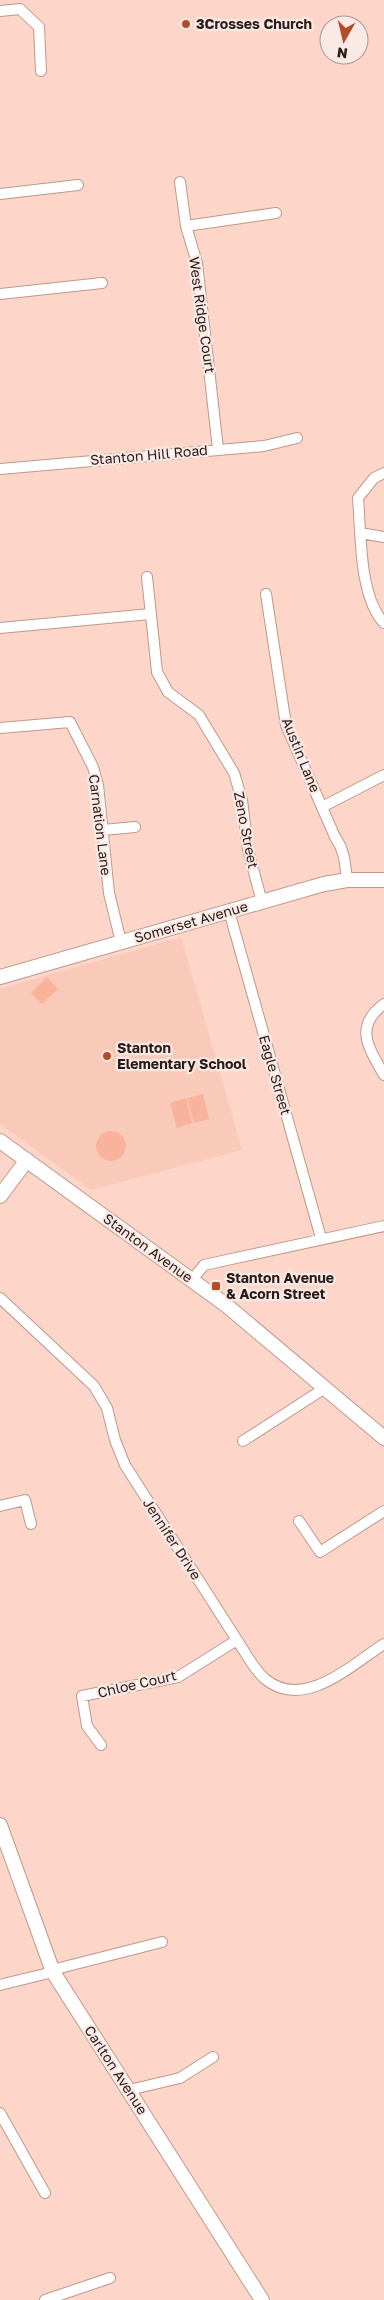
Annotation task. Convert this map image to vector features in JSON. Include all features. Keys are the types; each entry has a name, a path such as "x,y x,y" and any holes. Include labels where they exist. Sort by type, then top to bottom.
{"street":[{"path":"0,11 20,10 39,27 41,71"},
{"name":"West Ridge Court","path":"180,182 186,226 197,264 218,449"},
{"path":"0,194 78,185"},
{"path":"186,226 276,213"},
{"path":"0,294 102,282"},
{"name":"Stanton Hill Road","path":"0,469 264,446 297,438"},
{"path":"384,472 374,478 358,498 363,565 371,601 378,617 384,623"},
{"path":"361,533 384,537"},
{"name":"Zeno Street","path":"146,577 155,665 160,679 168,692 199,715 226,758 236,780 242,800 248,850 262,902"},
{"name":"Austin Lane","path":"266,594 286,725 343,852 347,880"},
{"path":"0,628 150,614"},
{"name":"Carnation Lane","path":"0,728 70,722 96,777 109,892 121,942"},
{"path":"322,807 384,775"},
{"path":"103,830 136,827"},
{"name":"Somerset Avenue","path":"0,977 324,884 347,880 384,880"},
{"name":"Eagle Street","path":"229,911 321,1238"},
{"path":"384,1004 369,1019 366,1044 384,1075"},
{"name":"Stanton Avenue","path":"0,1140 226,1305 384,1438"},
{"path":"0,1196 27,1160"},
{"path":"192,1280 204,1265 321,1238 384,1226"},
{"name":"Jennifer Drive","path":"0,1298 94,1386 107,1408 115,1440 125,1465 237,1640 264,1678 281,1688 294,1690 317,1686 384,1644"},
{"path":"244,1442 325,1388"},
{"path":"0,1506 25,1500 32,1524"},
{"path":"299,1521 320,1552 384,1511"},
{"name":"Chloe Court","path":"101,1745 87,1726 82,1696 178,1677 237,1640"},
{"name":"Carlton Avenue","path":"0,1825 53,1971 262,2300"},
{"path":"0,1985 162,1942"},
{"path":"129,2090 180,2078 212,2058"},
{"path":"0,2113 45,2193"},
{"path":"45,2300 110,2278"}],"shaded area":[{"name":"Stanton Elementary School","path":"181,937 242,1150 91,1190 0,1124 0,989"},
{"path":"47,977 58,989 42,1004 31,993"},
{"path":"203,1094 209,1119 194,1123 187,1098"},
{"path":"186,1098 192,1123 177,1128 170,1103"},
{"path":"111,1131 122,1135 126,1146 122,1157 111,1161 100,1157 96,1146 100,1135"}],"place":[{"name":"3Crosses Church","path":"186,24"},
{"name":"Stanton Elementary School","path":"107,1056"},
{"name":"Stanton Avenue & Acorn Street","path":"216,1286"}]}
